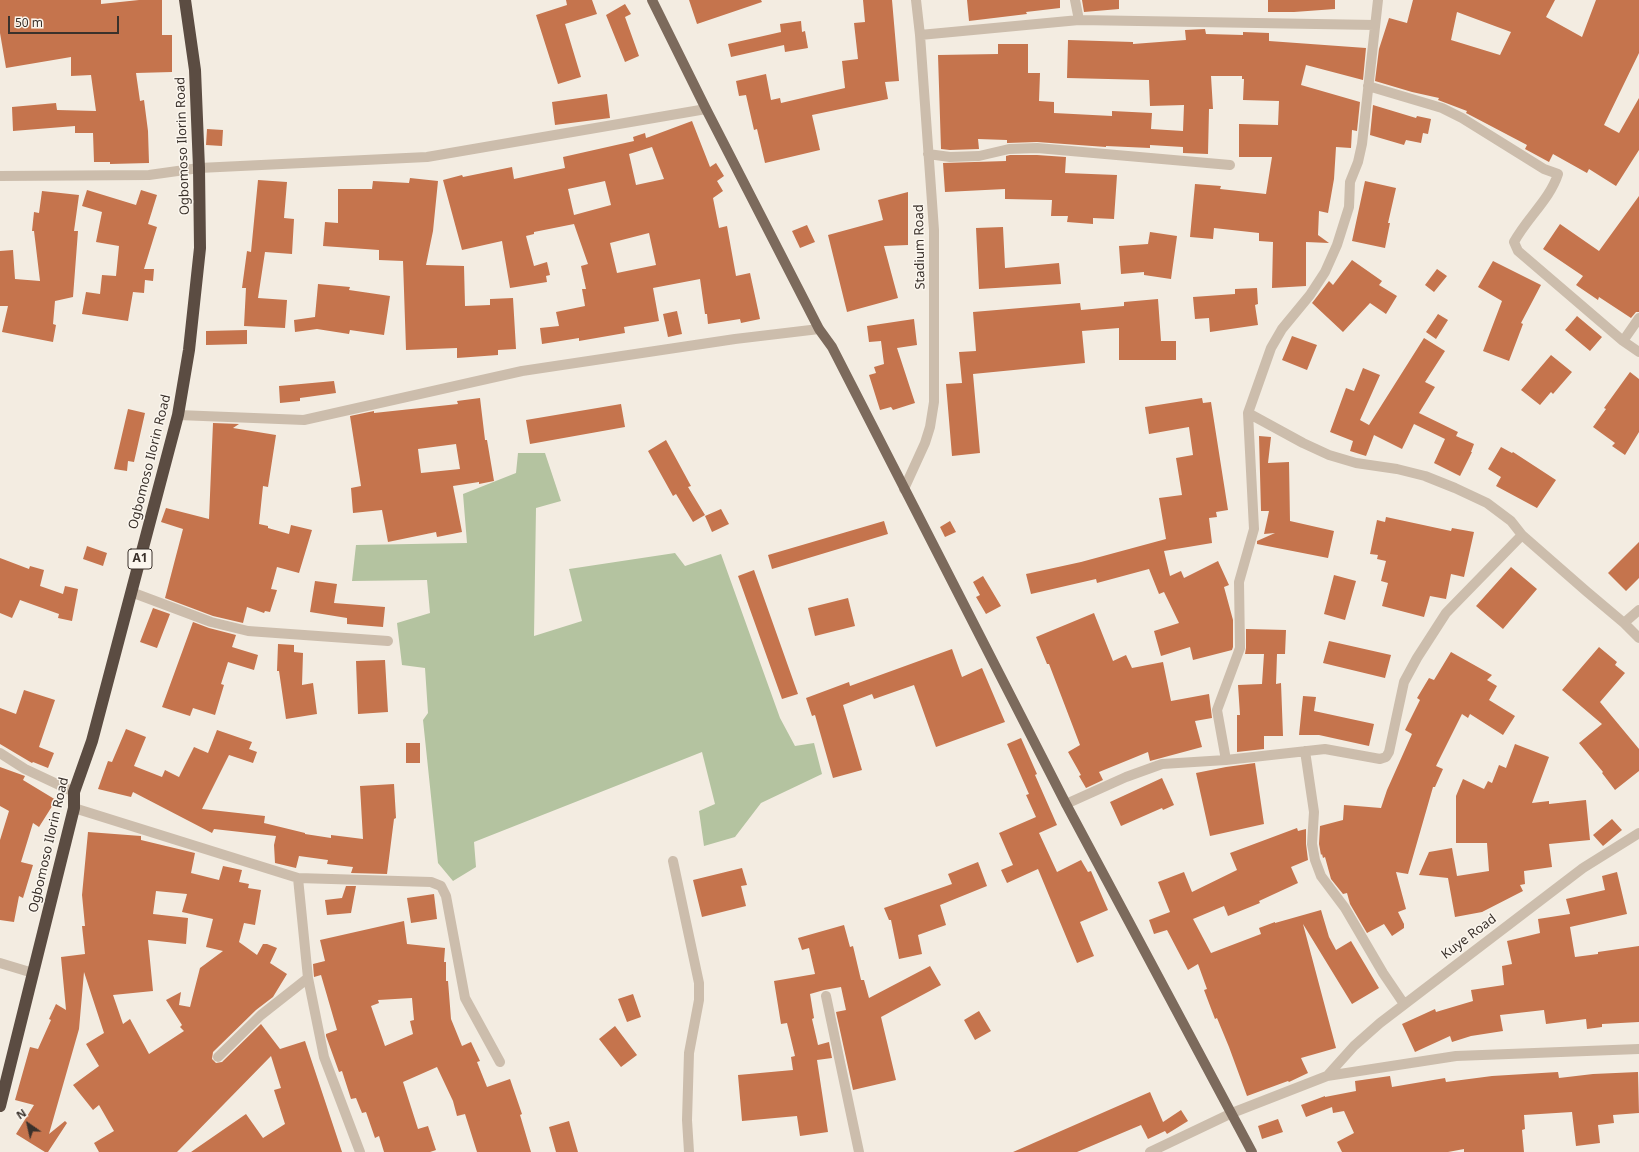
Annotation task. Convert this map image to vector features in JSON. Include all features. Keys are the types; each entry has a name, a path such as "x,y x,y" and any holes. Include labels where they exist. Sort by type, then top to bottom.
{"highway":[{"name":"Ogbomoso Ilorin Road","path":"0,1106 74,808 74,792 92,741 178,416 188,350 200,248 199,168 195,70 185,0"}],"main road":[{"path":"652,0 819,329 832,347 1066,804 1252,1152"}],"street":[{"name":"Stadium Road","path":"904,488 925,443 930,427 934,402 934,230 920,35 916,0"},
{"path":"1075,0 1079,20"},
{"path":"1226,760 1217,710 1240,648 1239,582 1254,529 1248,413 1271,348 1282,329 1310,295 1325,272 1337,246 1349,207 1350,182 1358,162 1362,144 1378,0"},
{"path":"920,35 1079,20 1375,25"},
{"path":"1368,86 1442,108 1462,118 1544,169 1558,174 1554,184 1519,232 1514,242 1518,251 1623,341 1639,352"},
{"path":"0,176 149,175 199,168 427,157 706,109"},
{"path":"928,154 950,157 979,156 1008,149 1036,148 1230,164"},
{"path":"1623,341 1639,318"},
{"path":"178,416 304,420 522,372 735,339 819,329"},
{"path":"1248,413 1303,443 1329,455 1356,463 1397,469 1425,476 1487,503 1511,521 1522,535 1624,623 1639,638"},
{"path":"1066,804 1126,777 1162,764 1226,760 1325,748 1380,759 1386,757 1389,752 1404,682 1417,658 1446,613 1522,535"},
{"path":"131,592 211,622 248,631 388,641"},
{"path":"1624,623 1639,610"},
{"path":"1305,750 1314,812 1312,844 1315,860 1321,876 1345,908 1404,1004"},
{"path":"0,753 25,769 74,792"},
{"path":"74,808 298,878 431,882 441,886 446,896 465,998 500,1062"},
{"name":"Kuye Road","path":"1326,1076 1359,1041 1404,1004 1583,868 1638,835"},
{"path":"673,861 699,983 699,1000 689,1053 687,1120 689,1152"},
{"path":"298,878 308,978 324,1057 360,1152"},
{"path":"0,963 33,973"},
{"path":"218,1057 261,1015 308,978"},
{"path":"826,996 859,1152"},
{"path":"1150,1152 1232,1113 1326,1076 1456,1056 1639,1049"}],"green space":[{"path":"518,453 545,453 561,501 536,508 534,636 582,621 569,569 675,553 685,566 721,554 780,718 795,746 814,743 822,774 761,803 735,837 704,846 699,811 715,804 702,752 474,842 476,867 453,881 438,863 423,720 428,713 425,668 402,665 397,623 430,613 427,580 352,581 356,545 467,543 463,494 516,473"}],"building":[{"path":"0,0 101,0 101,4 139,0 162,0 162,35 172,35 172,72 136,73 140,101 144,100 148,131 149,163 110,164 110,162 94,162 93,133 75,133 75,126 13,131 12,107 56,103 57,110 96,111 91,75 71,76 71,57 6,68 0,33"},
{"path":"566,0 592,0 597,14 565,24 581,77 558,84 536,15 567,5"},
{"path":"689,0 761,0 762,2 697,24"},
{"path":"863,0 892,0 899,81 885,82 888,99 812,115 820,150 765,163 757,129 754,130 746,95 739,96 736,81 766,74 771,100 780,98 781,103 845,88 842,61 858,59 854,23 865,22"},
{"path":"967,0 1060,0 1060,8 1026,12 1027,14 969,21"},
{"path":"1082,0 1119,0 1119,9 1084,12"},
{"path":"1268,0 1335,0 1335,9 1268,12"},
{"path":"1413,0 1555,0 1546,17 1582,37 1596,0 1639,0 1639,53 1604,125 1619,133 1639,98 1639,150 1616,186 1589,169 1587,173 1553,154 1549,162 1525,149 1527,145 1466,113 1467,111 1438,100 1439,98 1375,81 1379,49 1389,18 1407,23","holes":["1457,12 1511,32 1500,55 1451,40"]},
{"path":"625,4 631,14 625,17 639,56 625,62 606,15"},
{"path":"801,21 802,32 805,31 808,48 785,52 784,45 731,57 728,44 781,32 780,24"},
{"path":"1205,29 1206,34 1243,35 1243,32 1269,33 1269,41 1366,48 1363,80 1306,65 1301,85 1360,102 1357,131 1352,130 1351,148 1336,147 1334,179 1328,213 1319,211 1318,235 1329,243 1306,242 1306,286 1272,288 1273,242 1259,241 1259,233 1214,228 1213,239 1190,237 1195,184 1221,186 1220,189 1266,194 1272,157 1239,157 1239,124 1278,125 1279,101 1243,100 1244,79 1242,79 1242,76 1211,76 1213,109 1209,109 1208,154 1183,153 1183,147 1150,145 1150,148 1106,147 1037,142 1007,143 1007,140 978,139 979,149 941,149 938,55 998,54 998,44 1028,44 1028,73 1040,73 1039,101 1054,102 1054,113 1112,116 1112,111 1152,113 1151,129 1183,131 1184,105 1150,106 1149,80 1067,78 1068,40 1133,42 1133,44 1186,40 1185,30"},
{"path":"607,94 610,118 555,125 552,102"},
{"path":"1373,105 1416,118 1417,116 1431,119 1428,134 1423,133 1421,143 1406,140 1404,145 1370,135"},
{"path":"692,121 710,167 716,163 724,176 717,181 723,191 713,198 719,228 727,226 736,276 750,273 760,319 741,323 740,319 708,324 707,314 705,314 700,279 653,288 659,321 624,327 625,333 579,341 579,338 542,344 540,328 559,326 556,312 585,306 582,289 586,289 581,266 588,264 574,224 534,232 534,234 526,236 534,266 547,262 550,275 546,276 547,282 510,288 502,241 462,250 443,180 462,175 463,177 512,167 514,179 565,168 563,157 634,141 633,137 645,133 646,138","holes":["652,147 664,179 636,185 629,154","605,181 611,205 574,215 568,189","649,233 656,265 617,273 610,243"]},
{"path":"207,129 223,130 222,146 206,145"},
{"path":"1006,156 1066,157 1065,173 1117,175 1114,219 1093,218 1093,224 1067,222 1068,216 1051,216 1052,200 1005,199 1005,189 945,192 943,163 1006,161"},
{"path":"410,178 438,181 433,231 426,265 464,266 465,306 490,305 490,299 513,298 516,349 498,350 498,355 457,358 457,348 406,350 403,261 379,260 379,250 323,246 325,222 338,223 338,189 372,189 373,181 409,183"},
{"path":"258,180 287,182 284,218 294,219 292,254 265,252 258,298 287,300 285,328 244,326 246,288 242,288 247,251 251,252"},
{"path":"1365,181 1396,188 1388,223 1390,223 1385,248 1352,241"},
{"path":"87,190 136,205 141,190 157,195 148,224 157,227 144,269 154,269 153,281 145,280 144,293 133,292 128,321 82,314 86,292 100,294 102,275 116,276 119,246 96,242 102,212 82,206"},
{"path":"42,191 79,195 74,231 78,231 73,297 55,301 53,324 56,325 53,342 2,332 8,306 0,306 0,251 13,250 15,279 40,281 34,231 32,231 34,212 39,213"},
{"path":"908,192 908,245 884,246 898,298 847,312 828,235 883,220 878,200"},
{"path":"1639,196 1639,312 1636,312 1631,318 1599,297 1598,300 1576,285 1583,276 1543,249 1560,224 1599,251"},
{"path":"807,225 815,242 800,248 792,231"},
{"path":"1003,227 1005,268 1059,263 1061,284 979,289 976,228"},
{"path":"1150,232 1177,236 1171,279 1144,275 1144,272 1121,274 1119,246 1148,244"},
{"path":"1352,260 1382,281 1379,285 1397,296 1386,314 1370,303 1343,332 1312,303 1329,281 1333,285"},
{"path":"1493,261 1541,285 1521,323 1523,324 1509,361 1483,351 1502,301 1478,287"},
{"path":"1437,269 1447,276 1434,292 1425,285"},
{"path":"318,284 350,287 349,290 390,296 384,335 350,330 349,334 317,329 295,332 294,320 315,317"},
{"path":"1257,288 1258,304 1255,305 1258,325 1210,332 1209,318 1195,319 1193,297 1235,294 1235,289"},
{"path":"1158,299 1161,341 1176,341 1176,360 1119,360 1119,328 1082,331 1085,363 973,374 980,453 952,456 946,384 962,383 959,352 976,351 973,312 1080,303 1081,310 1124,306 1124,302"},
{"path":"677,311 682,334 668,337 663,314"},
{"path":"1438,314 1448,320 1436,339 1426,332"},
{"path":"1577,316 1602,337 1590,351 1565,330"},
{"path":"914,319 917,345 897,348 915,403 893,410 891,407 880,410 869,375 876,373 874,367 884,364 881,341 869,342 867,326"},
{"path":"247,330 247,344 206,345 206,331"},
{"path":"1292,336 1317,345 1307,370 1282,360"},
{"path":"1424,338 1445,351 1425,382 1435,387 1419,413 1458,432 1456,436 1474,444 1472,452 1460,476 1434,463 1445,439 1414,424 1402,449 1374,435 1366,456 1350,451 1353,441 1330,432 1346,388 1354,391 1363,368 1380,375 1360,420 1369,425"},
{"path":"1551,355 1572,372 1553,394 1551,392 1540,405 1521,390"},
{"path":"1630,372 1639,379 1639,432 1625,455 1612,446 1615,443 1593,427 1606,409 1604,408"},
{"path":"334,381 336,393 300,398 300,401 280,403 279,386"},
{"path":"480,398 485,440 487,440 494,481 453,486 462,532 437,537 436,532 388,542 382,510 353,513 351,488 361,486 350,416 374,411 374,413 458,404 457,401","holes":["456,444 460,469 421,473 418,449"]},
{"path":"1202,398 1203,403 1211,402 1228,510 1216,512 1217,517 1209,518 1212,543 1164,551 1170,576 1181,571 1184,578 1218,561 1229,585 1224,587 1233,620 1233,647 1232,650 1193,660 1190,647 1161,656 1154,631 1179,623 1164,592 1159,594 1149,569 1097,583 1096,579 1031,594 1026,574 1081,562 1166,539 1159,498 1182,495 1176,458 1193,455 1189,427 1149,434 1145,407"},
{"path":"621,404 625,427 530,444 526,420"},
{"path":"128,409 145,413 134,462 128,461 127,471 114,469"},
{"path":"213,423 239,424 233,428 276,435 268,487 263,486 259,524 289,534 291,525 312,530 299,573 277,567 271,589 277,590 270,612 265,611 264,613 247,607 243,623 213,616 165,598 183,529 161,522 166,508 209,519"},
{"path":"1259,436 1271,437 1268,463 1289,462 1290,521 1334,531 1328,558 1257,544 1257,541 1275,533 1264,534 1269,511 1261,511"},
{"path":"666,440 691,486 688,487 705,515 693,522 676,494 673,496 648,451"},
{"path":"1501,447 1512,453 1513,452 1556,480 1537,508 1496,486 1501,477 1488,469"},
{"path":"721,509 729,524 712,532 705,516"},
{"path":"1386,517 1451,531 1452,528 1474,532 1464,577 1451,574 1446,599 1430,596 1424,617 1382,606 1388,583 1381,581 1386,561 1377,559 1378,555 1370,554 1377,520 1385,522"},
{"path":"884,521 888,534 772,569 768,555"},
{"path":"950,521 956,532 945,537 940,527"},
{"path":"1639,542 1639,578 1626,591 1608,573"},
{"path":"87,546 107,553 103,566 83,559"},
{"path":"0,558 29,569 30,566 44,570 40,586 63,594 65,586 78,589 72,621 58,618 59,614 20,600 12,618 0,613"},
{"path":"1511,567 1537,589 1503,629 1476,606"},
{"path":"754,570 798,694 782,699 738,576"},
{"path":"1334,575 1356,581 1345,620 1324,614"},
{"path":"983,576 1001,606 986,614 976,597 980,595 973,582"},
{"path":"315,581 337,584 334,603 385,607 383,627 347,624 347,618 310,612"},
{"path":"848,598 855,626 815,636 808,608"},
{"path":"153,608 170,614 157,648 140,642"},
{"path":"1094,613 1113,661 1126,655 1132,668 1163,662 1171,701 1209,694 1212,718 1195,721 1202,747 1150,761 1148,752 1099,772 1103,780 1086,788 1079,776 1081,775 1068,752 1080,745 1049,664 1047,664 1036,637"},
{"path":"193,622 236,635 232,647 258,655 254,670 228,662 221,684 224,685 215,715 193,708 190,716 162,707"},
{"path":"1246,629 1286,630 1285,654 1277,654 1276,684 1281,683 1283,736 1264,736 1264,749 1237,752 1237,715 1240,715 1238,685 1262,684 1264,654 1245,654"},
{"path":"1329,641 1391,655 1385,678 1323,663"},
{"path":"278,644 294,645 294,652 303,653 302,685 313,683 317,714 286,719 279,671 277,671"},
{"path":"1599,647 1617,662 1615,665 1625,673 1600,702 1639,749 1639,771 1615,790 1602,773 1603,772 1579,743 1602,724 1562,690"},
{"path":"952,649 962,677 982,668 1005,722 936,747 914,685 874,699 872,694 843,705 862,770 833,778 815,715 812,716 806,698 849,682 850,686"},
{"path":"1451,652 1492,675 1487,680 1497,686 1489,700 1515,716 1503,735 1470,714 1468,718 1462,714 1436,766 1443,769 1435,787 1433,787 1408,874 1396,872 1406,909 1398,912 1404,924 1404,928 1392,936 1384,924 1367,933 1350,904 1347,893 1343,894 1331,879 1325,857 1323,858 1322,854 1321,855 1319,844 1320,826 1343,820 1344,805 1381,808 1387,790 1412,734 1405,730 1420,700 1417,698 1429,678 1434,680"},
{"path":"385,660 388,712 358,714 356,661"},
{"path":"24,690 55,700 39,747 54,753 48,768 33,762 32,763 0,744 0,708 16,714"},
{"path":"1303,696 1316,697 1314,711 1374,724 1369,746 1319,735 1299,735"},
{"path":"126,729 146,737 134,766 162,777 165,770 179,777 194,747 208,753 217,730 252,742 249,749 257,752 253,763 229,755 202,809 265,816 264,823 305,834 331,838 331,835 363,839 360,786 394,784 396,818 394,819 387,874 351,873 353,867 327,864 328,860 299,856 296,868 275,863 274,845 276,836 214,829 212,833 133,792 131,797 98,789 108,761 112,762"},
{"path":"1021,738 1037,774 1035,775 1057,825 1039,833 1057,872 1081,860 1088,872 1091,871 1108,910 1080,922 1094,956 1077,963 1038,869 1007,883 1001,870 1013,865 999,833 1036,817 1026,795 1029,794 1007,744"},
{"path":"406,743 420,743 420,763 406,763"},
{"path":"1515,744 1549,757 1532,803 1549,801 1549,804 1586,800 1590,840 1549,844 1552,867 1524,871 1525,884 1520,885 1523,891 1482,912 1455,917 1448,878 1419,875 1429,852 1452,848 1457,876 1489,871 1487,843 1456,843 1456,796 1463,779 1484,789 1488,781 1492,783 1499,765 1506,768"},
{"path":"1255,763 1264,824 1210,836 1196,773"},
{"path":"0,767 25,776 23,780 56,800 39,827 33,823 21,862 33,865 23,898 19,896 14,922 0,920 0,840 9,811 0,806"},
{"path":"1162,778 1174,805 1163,810 1162,808 1121,826 1110,802"},
{"path":"1612,819 1622,830 1603,846 1593,835"},
{"path":"1297,828 1298,831 1306,829 1308,860 1291,867 1298,883 1259,901 1260,903 1228,916 1224,906 1193,919 1211,953 1261,934 1259,928 1275,922 1321,910 1329,937 1336,950 1351,941 1379,988 1352,1004 1303,924 1336,1048 1301,1058 1308,1073 1289,1082 1288,1081 1247,1096 1229,1047 1217,1018 1215,1019 1204,990 1207,989 1198,964 1188,970 1167,930 1154,934 1149,920 1170,912 1158,882 1184,872 1192,892 1237,870 1230,853"},
{"path":"88,832 141,836 141,840 195,853 191,873 219,880 223,866 242,870 239,882 249,884 248,888 261,890 255,925 244,923 239,942 257,955 263,944 277,948 270,963 287,974 273,997 256,1010 213,1052 212,1059 216,1063 222,1062 261,1024 280,1049 305,1041 342,1152 191,1152 246,1114 263,1138 285,1124 274,1090 281,1088 271,1056 177,1152 99,1152 94,1143 114,1131 99,1105 93,1110 73,1085 99,1066 86,1044 104,1033 84,972 79,1029 49,1134 65,1121 67,1123 48,1152 45,1152 16,1134 34,1105 15,1100 30,1047 38,1049 51,1020 49,1019 56,1004 66,1010 61,957 85,954 82,926 85,926 82,895","holes":["156,891 187,894 182,912 213,919 206,947 223,951 200,968 190,1007 179,1005 181,992 166,1000 182,1025 180,1027 184,1031 149,1054 130,1019 123,1024 113,995 153,991 148,940 186,944 188,918 153,914"]},
{"path":"978,862 987,886 940,905 946,925 918,935 922,954 899,959 891,920 889,920 884,908 952,884 948,874"},
{"path":"742,868 747,885 741,886 746,906 702,917 693,880"},
{"path":"1617,872 1627,914 1570,927 1575,957 1639,946 1639,1022 1602,1024 1602,1027 1587,1029 1586,1019 1546,1024 1544,1010 1500,1015 1503,1031 1471,1036 1452,1042 1450,1036 1415,1052 1402,1024 1435,1009 1436,1012 1473,1001 1471,990 1504,985 1502,966 1512,964 1507,941 1540,933 1538,919 1570,914 1566,899 1605,890 1602,876"},
{"path":"346,886 356,886 351,913 327,915 325,900 342,898"},
{"path":"434,894 437,919 411,923 407,898"},
{"path":"404,921 407,944 445,948 444,962 446,962 446,981 448,981 451,1019 462,1046 471,1042 480,1061 477,1062 487,1087 510,1079 522,1114 520,1115 531,1152 477,1152 465,1114 457,1116 453,1101 437,1067 403,1082 418,1129 428,1126 436,1150 430,1152 384,1152 379,1136 375,1138 366,1112 362,1113 356,1098 351,1099 342,1071 339,1072 326,1036 326,1034 337,1030 321,975 314,977 313,964 325,961 320,940","holes":["412,998 414,1020 410,1021 413,1034 385,1046 371,1006 379,1003 378,1000"]},
{"path":"844,925 850,947 853,946 861,980 864,980 869,998 930,966 941,985 881,1017 896,1080 853,1090 836,1012 846,1010 841,987 824,990 810,994 814,1018 812,1019 818,1045 829,1042 832,1058 817,1060 828,1132 800,1136 797,1116 742,1121 738,1075 793,1070 791,1057 795,1056 787,1023 781,1024 774,981 815,974 809,948 802,950 798,938"},
{"path":"633,994 641,1017 627,1022 618,999"},
{"path":"979,1011 991,1031 975,1040 964,1020"},
{"path":"615,1026 637,1055 621,1067 599,1039"},
{"path":"1558,1072 1559,1078 1593,1074 1638,1072 1639,1113 1613,1115 1614,1123 1598,1125 1600,1143 1576,1146 1572,1112 1524,1115 1525,1129 1522,1130 1524,1152 1464,1152 1464,1149 1448,1152 1342,1152 1337,1142 1354,1133 1344,1111 1333,1113 1332,1107 1306,1117 1301,1105 1325,1096 1356,1091 1355,1081 1390,1076 1392,1087 1445,1078 1446,1082 1492,1076"},
{"path":"1150,1092 1163,1122 1181,1110 1188,1121 1167,1134 1165,1131 1148,1139 1141,1125 1077,1152 1013,1152"},
{"path":"1278,1119 1283,1132 1262,1139 1258,1126"},
{"path":"569,1121 578,1152 556,1152 549,1127"}]}
